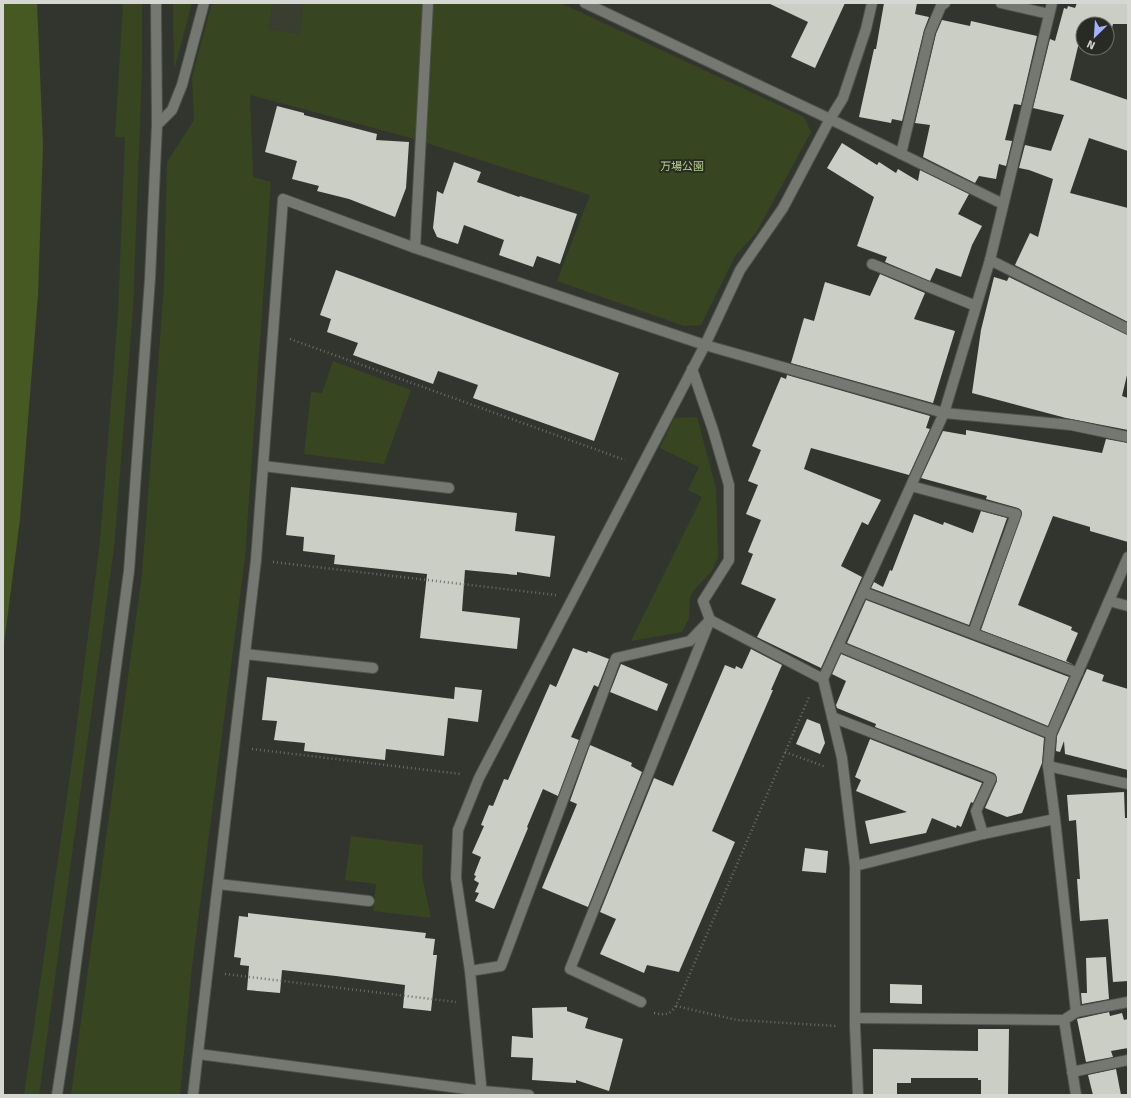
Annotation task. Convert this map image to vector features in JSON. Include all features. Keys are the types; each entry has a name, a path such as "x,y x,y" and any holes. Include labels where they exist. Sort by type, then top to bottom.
{"street":[{"path":"57,1095 129,570 150,279 157,125 156,3"},
{"path":"157,125 172,110 182,85 204,3"},
{"path":"415,248 428,3"},
{"path":"585,3 830,119 1004,204"},
{"path":"482,1093 470,971 456,878 458,830 479,778 705,345 740,270 783,208 830,119 843,98 866,29 872,3"},
{"path":"901,154 930,32 941,6 946,3"},
{"path":"1001,3 1049,14"},
{"path":"820,678 838,646 944,413 990,260 1052,3"},
{"path":"193,1095 256,560 283,198 415,248 705,345 944,413 1071,425 1128,437"},
{"path":"990,260 1128,329"},
{"path":"872,264 976,306"},
{"path":"692,369 713,430 729,485 729,560 703,602 710,620 820,678 832,717 842,758 855,866 855,1023 858,1095"},
{"path":"263,466 449,488"},
{"path":"911,486 1016,514 973,633"},
{"path":"1076,1012 1048,766 1051,734 1128,557"},
{"path":"863,592 1078,673"},
{"path":"1109,601 1128,606"},
{"path":"470,971 501,966 616,658 690,641 710,620"},
{"path":"641,1002 570,969 710,620"},
{"path":"838,646 1051,734"},
{"path":"245,654 373,668"},
{"path":"832,717 991,779 976,811 983,834"},
{"path":"1048,766 1128,784"},
{"path":"855,866 983,834 1055,820"},
{"path":"218,884 369,901"},
{"path":"855,1023 1064,1020 1076,1012 1128,1002"},
{"path":"1064,1020 1076,1095"},
{"path":"198,1054 482,1093 529,1095"},
{"path":"1072,1072 1128,1060"}],"path":[{"path":"286,338 625,460"},
{"path":"268,561 557,595"},
{"path":"641,1002 644,1012 665,1015 672,1011 676,1006 785,752 820,678"},
{"path":"245,749 464,774"},
{"path":"785,752 844,774"},
{"path":"217,973 459,1002"},
{"path":"676,1006 737,1020 855,1023"}],"shaded area":[{"path":"3,3 37,3 43,145 38,295 20,519 3,652"},
{"path":"273,3 298,3 303,5 300,34 268,29"}],"green space":[{"path":"123,3 142,3 142,69 133,309 114,548 39,1095 24,1095 72,762 100,541 118,314 125,137 115,137"},
{"path":"173,3 192,3 174,70"},
{"name":"万場公園","path":"212,3 273,3 268,29 300,34 303,5 298,3 561,3 804,117 811,132 756,233 735,256 701,325 684,326 557,281 590,195 411,138 250,95 253,177 271,182 245,557 192,967 180,1095 71,1095 142,574 164,286 167,162 194,120 192,77"},
{"path":"333,361 411,390 384,464 304,454 311,392 322,393"},
{"path":"697,417 716,488 718,557 712,571 693,591 690,598 689,618 682,632 631,641 702,497 688,490 699,467 660,448 674,418"},
{"path":"351,836 423,845 422,876 431,918 373,911 376,884 345,880"}],"building":[{"path":"768,3 845,3 815,68 791,57 808,22"},
{"path":"884,3 917,3 915,14 929,17 924,30 902,121 892,119 891,123 859,117 874,49 876,49"},
{"path":"1077,3 1128,3 1128,24 1115,24 1115,16 1075,16 1076,56 1070,80 1128,100 1128,151 1089,138 1070,193 1128,208 1128,322 1015,265 1030,233 1038,237 1053,179 1019,168 1025,145 1051,151 1064,115 1033,108 1050,39 1055,41 1064,8 1067,9 1068,6 1075,8"},
{"path":"942,20 970,26 971,21 1037,36 1021,105 1014,104 1005,140 1012,141 1006,166 999,164 996,179 979,176 975,183 923,157 930,125 915,123 936,34"},
{"path":"277,106 304,113 304,115 377,134 376,140 409,142 406,188 395,217 349,199 317,191 319,186 292,179 297,161 265,152"},
{"path":"842,143 877,165 879,162 896,173 898,169 918,181 920,170 969,194 958,214 982,226 972,245 961,277 936,268 930,281 885,262 887,257 857,246 874,197 827,168"},
{"path":"454,162 481,172 477,182 519,197 520,196 577,214 560,264 537,256 533,267 499,255 504,240 464,225 458,244 437,237 433,228 437,191 443,194"},
{"path":"336,270 619,373 594,441 473,398 478,385 438,371 433,384 353,355 358,343 327,332 331,319 320,315"},
{"path":"880,274 925,293 914,319 955,331 933,403 791,363 804,318 814,321 825,282 870,296"},
{"path":"994,277 1007,281 1009,277 1128,335 1128,371 1122,396 1128,398 1128,430 1066,418 972,393 981,330"},
{"path":"787,375 930,416 926,428 930,429 909,475 811,448 804,469 881,500 868,525 862,522 841,566 862,577 821,668 757,637 776,599 741,584 753,554 748,552 761,520 746,514 758,485 748,481 761,450 752,446 781,377 786,379"},
{"path":"966,430 1102,453 1106,439 1128,443 1128,542 1090,531 1090,527 1053,516 1018,605 1072,627 1071,630 1078,633 1066,661 1074,665 981,630 1022,513 1018,508 986,499 987,496 921,478 943,431 966,435"},
{"path":"291,487 517,513 515,531 555,536 550,577 517,572 517,575 465,570 462,611 520,618 517,649 420,638 427,574 334,564 335,555 303,551 304,537 286,535"},
{"path":"981,511 1007,518 969,625 871,588 874,582 883,587 890,570 892,571 914,514 943,525 944,522 973,533"},
{"path":"866,600 1069,677 1048,726 847,643"},
{"path":"573,648 587,653 588,651 609,659 598,687 594,685 571,737 579,740 558,796 543,789 494,909 475,901 479,893 475,892 479,883 474,880 476,876 474,875 481,857 472,853 484,826 481,825 489,805 493,806 504,779 508,780 550,684 556,687"},
{"path":"751,649 782,665 771,690 773,690 712,831 735,842 679,972 647,965 644,973 600,954 616,919 600,912 654,778 673,786 725,665 735,669 736,666 742,669"},
{"path":"841,654 1044,738 1042,763 1022,813 1007,817 985,808 997,781 994,773 875,727 876,724 837,708 836,705 846,681 832,674"},
{"path":"621,664 668,684 657,711 610,692"},
{"path":"1087,669 1104,675 1102,681 1128,689 1128,770 1065,754 1064,741 1060,752 1056,751 1057,736"},
{"path":"267,677 454,699 455,687 482,690 478,722 448,718 444,756 386,749 385,760 304,751 305,743 274,740 277,721 262,720"},
{"path":"807,719 820,724 825,743 820,754 796,744"},
{"path":"870,739 982,783 973,803 971,802 961,827 957,825 956,828 932,818 926,833 870,844 865,821 907,812 856,791 861,780 855,777"},
{"path":"590,745 632,763 631,766 642,772 588,907 542,888 577,804 570,801"},
{"path":"1124,792 1125,818 1128,818 1128,981 1113,982 1108,919 1080,921 1077,879 1080,879 1076,820 1069,821 1067,795"},
{"path":"805,848 828,851 826,873 802,871"},
{"path":"248,913 426,933 425,938 435,939 433,955 437,955 431,1011 403,1008 405,985 336,976 282,970 280,993 247,990 249,966 240,965 241,958 234,957 239,916 248,917"},
{"path":"1106,957 1109,999 1082,1004 1081,993 1087,993 1086,958"},
{"path":"890,984 922,985 922,1004 890,1003"},
{"path":"567,1007 567,1011 588,1018 585,1028 623,1039 609,1091 576,1080 576,1083 532,1080 533,1058 511,1057 512,1036 533,1038 532,1008"},
{"path":"1109,1012 1110,1016 1122,1013 1124,1020 1128,1019 1128,1048 1111,1051 1113,1057 1086,1062 1077,1019"},
{"path":"978,1029 1009,1029 1008,1095 981,1095 981,1080 978,1080 978,1078 911,1078 911,1083 897,1083 897,1095 873,1095 873,1049 978,1051"},
{"path":"1116,1069 1121,1095 1093,1095 1088,1075"}]}
